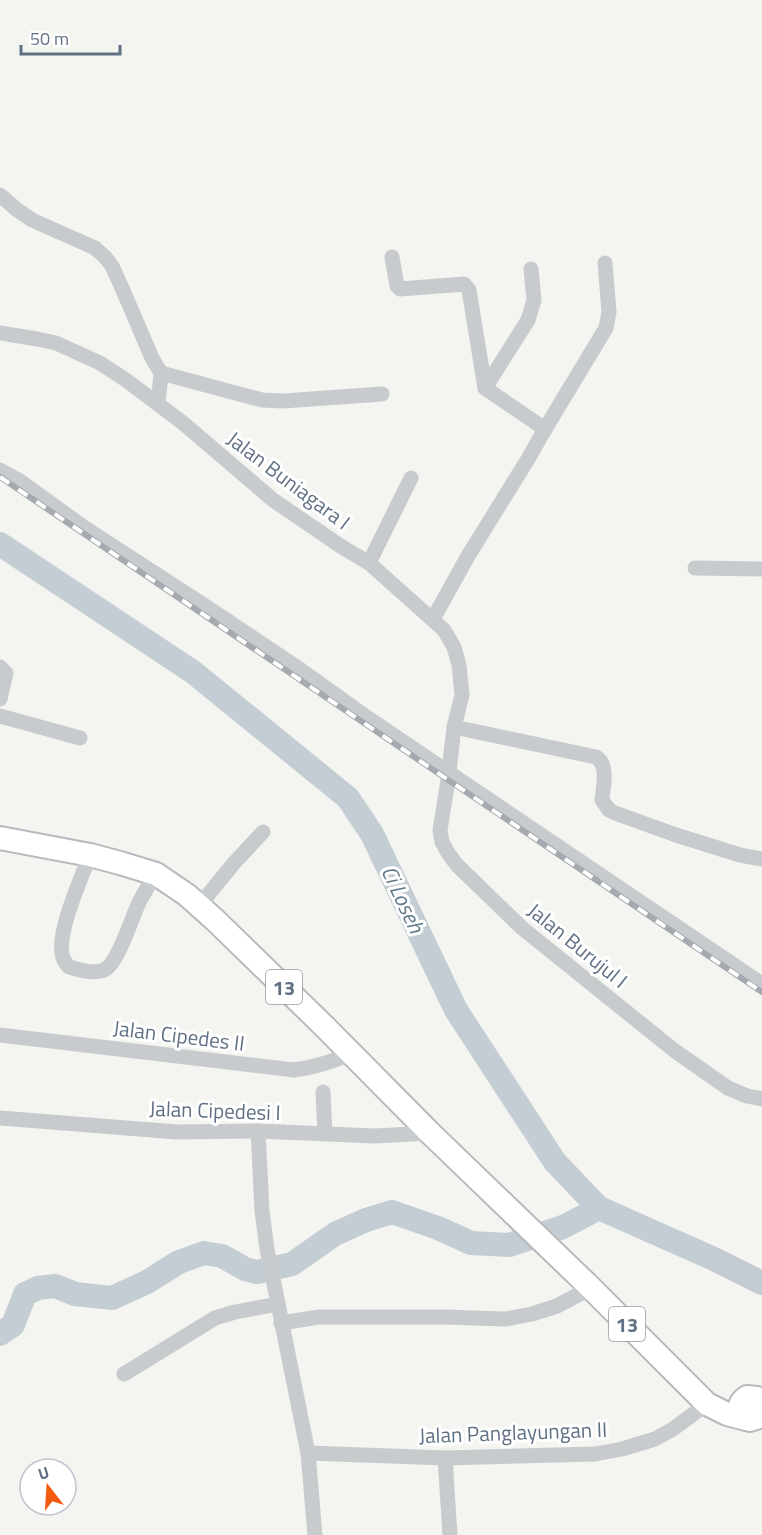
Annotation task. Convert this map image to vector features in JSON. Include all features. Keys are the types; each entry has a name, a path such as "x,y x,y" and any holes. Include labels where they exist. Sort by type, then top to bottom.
{"highway":[{"name":"13","path":"0,838 90,855 156,874 173,885 199,906 351,1053 707,1404"},
{"path":"707,1404 726,1400 754,1403"}],"street":[{"path":"0,195 32,220 95,249 112,266 160,373 158,404"},
{"path":"392,256 397,286 400,289 464,284 468,287 485,388 544,429"},
{"path":"433,619 468,556 606,328 609,312 605,263"},
{"path":"485,388 528,320 534,300 531,269"},
{"name":"Jalan Buniagara I","path":"0,333 56,343 100,363 126,380 183,423 273,500 369,563 433,619 444,630 454,647 459,665 462,695 454,727 448,772"},
{"path":"160,373 262,400 283,401 382,394"},
{"path":"0,470 301,670 368,718 762,984"},
{"path":"369,563 411,478"},
{"path":"695,568 762,569"},
{"path":"0,667 6,673 0,699"},
{"path":"0,716 80,738"},
{"path":"454,727 601,760 604,766 602,800 609,810 676,835 740,855 762,859"},
{"name":"Jalan Burujul I","path":"448,772 440,830 442,842 457,865 522,928 675,1051 728,1088 762,1099"},
{"path":"199,906 263,832"},
{"path":"90,855 69,912 61,942 64,960 69,967 93,972 104,970 109,966 116,956 141,898 156,874"},
{"name":"Jalan Cipedes II","path":"0,1035 294,1070 314,1068 351,1053"},
{"path":"323,1092 324,1134"},
{"name":"Jalan Cipedesi I","path":"0,1118 177,1132 258,1131 375,1136 430,1133"},
{"path":"258,1131 262,1211 267,1249 308,1453 315,1535"},
{"path":"281,1323 319,1317 506,1319 557,1306 591,1288"},
{"path":"124,1374 215,1318 278,1304"},
{"name":"Jalan Panglayungan II","path":"308,1453 445,1458 595,1454 655,1439 673,1430 707,1404"},
{"path":"445,1458 450,1535"}],"waterway":[{"name":"Ci Loseh","path":"0,544 193,672 348,798 372,834 456,1010 555,1162 599,1208 762,1283"},
{"path":"0,1334 13,1325 25,1294 38,1288 55,1286 75,1294 112,1298 147,1282 179,1262 204,1253 222,1256 245,1269 257,1272 292,1264 335,1234 366,1220 392,1212 438,1228 471,1243 509,1245 563,1227 599,1208"}],"railway":[{"path":"0,477 762,992"}]}
